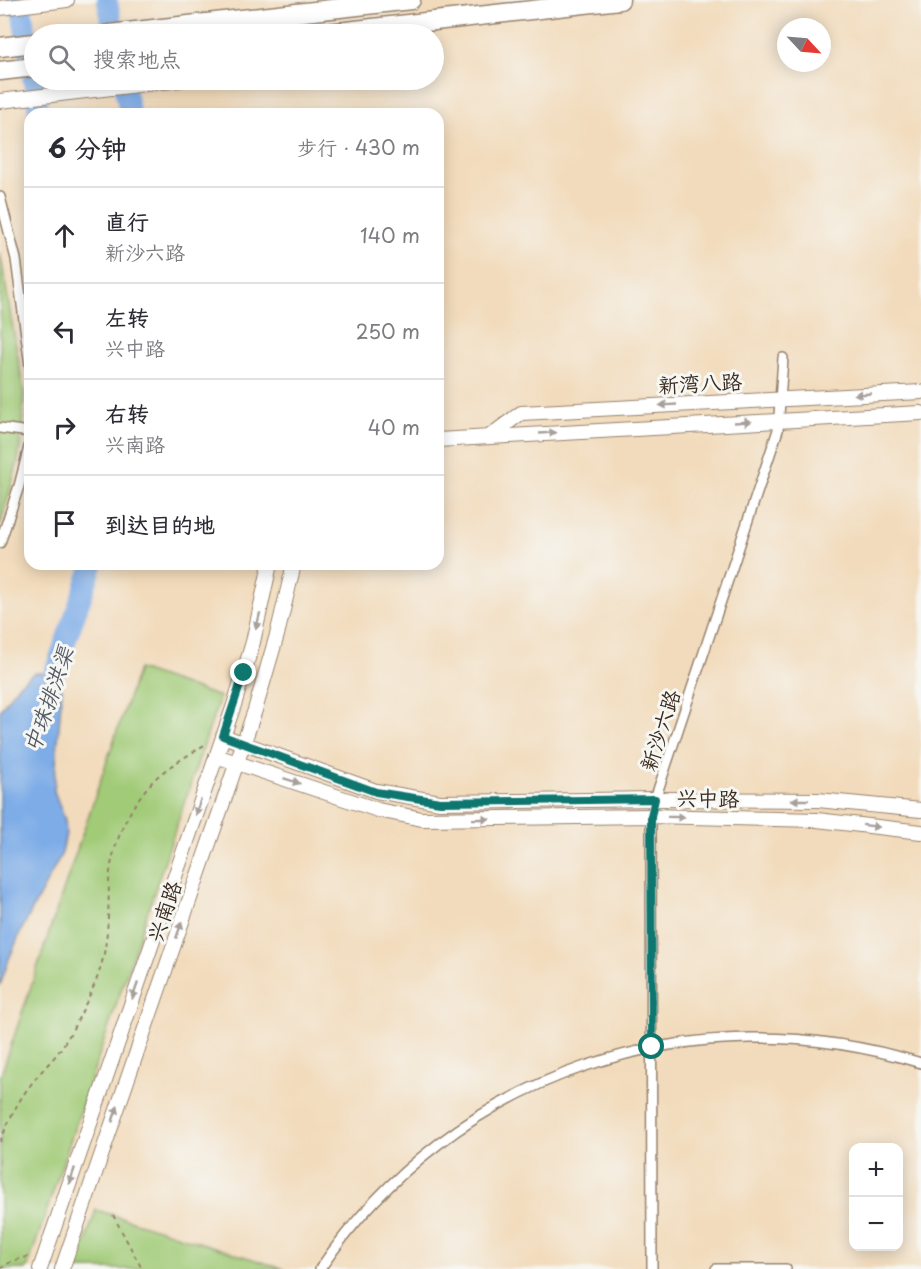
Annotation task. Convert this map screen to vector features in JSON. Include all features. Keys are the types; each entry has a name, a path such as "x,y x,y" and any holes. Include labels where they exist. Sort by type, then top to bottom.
{"highway":[{"path":"198,24 411,0"},
{"path":"412,24 620,0"},
{"path":"0,47 24,44"},
{"path":"0,71 24,68"}],"street":[{"path":"0,8 67,0"},
{"path":"0,101 94,90"},
{"path":"0,197 15,259 24,323"},
{"name":"新沙六路","path":"652,1269 651,816 778,430 783,358"},
{"name":"新湾八路","path":"490,437 521,413 921,392"},
{"name":"新湾八路","path":"444,440 921,413"},
{"path":"0,428 24,431"},
{"path":"0,543 24,466"},
{"name":"兴南路","path":"40,1269 223,736 253,642 269,570"},
{"name":"兴南路","path":"62,1269 266,676 292,570"},
{"name":"兴中路","path":"223,736 376,792 440,802 655,799 818,800 921,810"},
{"name":"兴中路","path":"216,756 378,810 422,819 651,816 817,820 921,832"},
{"path":"320,1269 340,1240 382,1192 429,1150 481,1114 537,1084 596,1061 652,1047 698,1040 740,1038 791,1039 853,1046 921,1063"},
{"path":"716,1269 786,1269"}],"path":[{"path":"0,1142 12,1112 32,1083 58,1053 94,987 105,953 109,928 113,856 130,814 155,778 204,745"},
{"path":"114,1215 142,1269"},
{"path":"0,1268 12,1261 31,1256"}],"green space":[{"path":"0,252 24,393 18,461 0,527"},
{"path":"138,669 220,697 27,1269 0,1269 0,1078"},
{"path":"96,1210 113,1215 284,1269 76,1269"}],"water":[{"path":"34,673 54,673 62,689 54,791 65,820 66,833 62,853 22,929 0,986 0,710 18,685"}],"waterway":[{"name":"中珠排洪渠","path":"20,0 24,24"},
{"path":"107,0 112,24"},
{"name":"中珠排洪渠","path":"35,90 38,108"},
{"path":"125,90 129,108"},
{"name":"中珠排洪渠","path":"45,699 91,570"}],"route":[{"path":"244,673 223,736 376,792 440,802 655,799 651,816 652,1047"}]}
